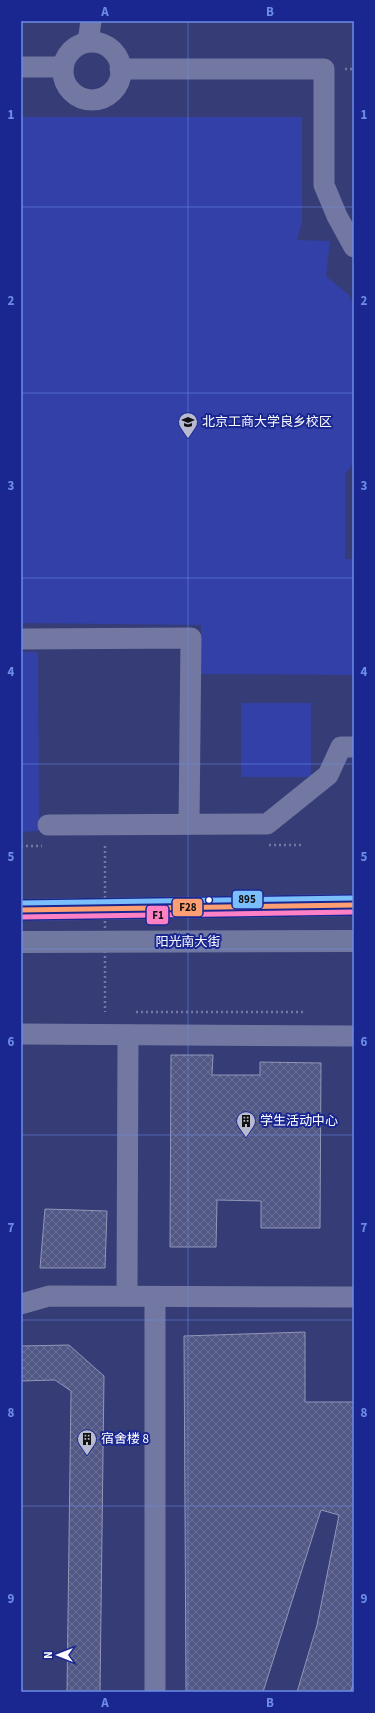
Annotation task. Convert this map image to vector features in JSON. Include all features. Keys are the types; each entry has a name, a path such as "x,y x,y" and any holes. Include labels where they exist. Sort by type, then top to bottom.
{"main road":[{"path":"21,910 354,905"},
{"name":"阳光南大街","path":"21,942 354,941"}],"street":[{"path":"88,42 91,21"},
{"path":"88,42 98,42 110,49 118,60 120,69 116,87 104,96 91,99 82,98 73,93 64,77 66,58 71,50 88,42"},
{"path":"21,67 64,67"},
{"path":"120,69 324,70 324,185 337,216 354,247"},
{"path":"21,639 191,638 189,824"},
{"path":"48,825 267,824 328,775 341,747 354,747"},
{"path":"21,1034 354,1036"},
{"path":"127,1296 128,1035"},
{"path":"21,1304 49,1296 354,1297"},
{"path":"154,1297 155,1692"}],"path":[{"path":"105,846 105,1012"},
{"path":"97,1012 113,1012"},
{"path":"129,1012 304,1012"}],"shaded area":[{"name":"北京工商大学良乡校区","path":"21,117 302,117 302,222 297,240 330,241 326,276 349,295 354,306 354,463 345,474 345,559 354,559 354,675 201,674 201,625 21,623"},
{"path":"21,652 38,652 39,831 21,832"},
{"path":"241,703 311,703 311,777 241,777"}],"building":[{"name":"学生活动中心","path":"171,1055 213,1055 212,1075 260,1075 260,1062 321,1063 320,1228 261,1228 261,1201 217,1200 216,1247 170,1247"},
{"path":"45,1209 107,1211 105,1268 40,1268"},
{"path":"305,1332 305,1402 354,1402 354,1680 351,1692 297,1692 317,1625 339,1515 321,1510 263,1692 186,1692 184,1336"},
{"name":"宿舍楼 8","path":"69,1345 104,1376 100,1692 67,1692 71,1391 55,1380 21,1381 21,1346"}],"transit line":[{"name":"895","path":"21,903 354,898"},
{"name":"F28","path":"21,910 354,905"},
{"name":"F1","path":"21,917 354,912"}],"place":[{"name":"北京工商大学良乡校区","path":"188,439"},
{"name":"学生活动中心","path":"246,1138"},
{"name":"宿舍楼 8","path":"87,1456"}]}
